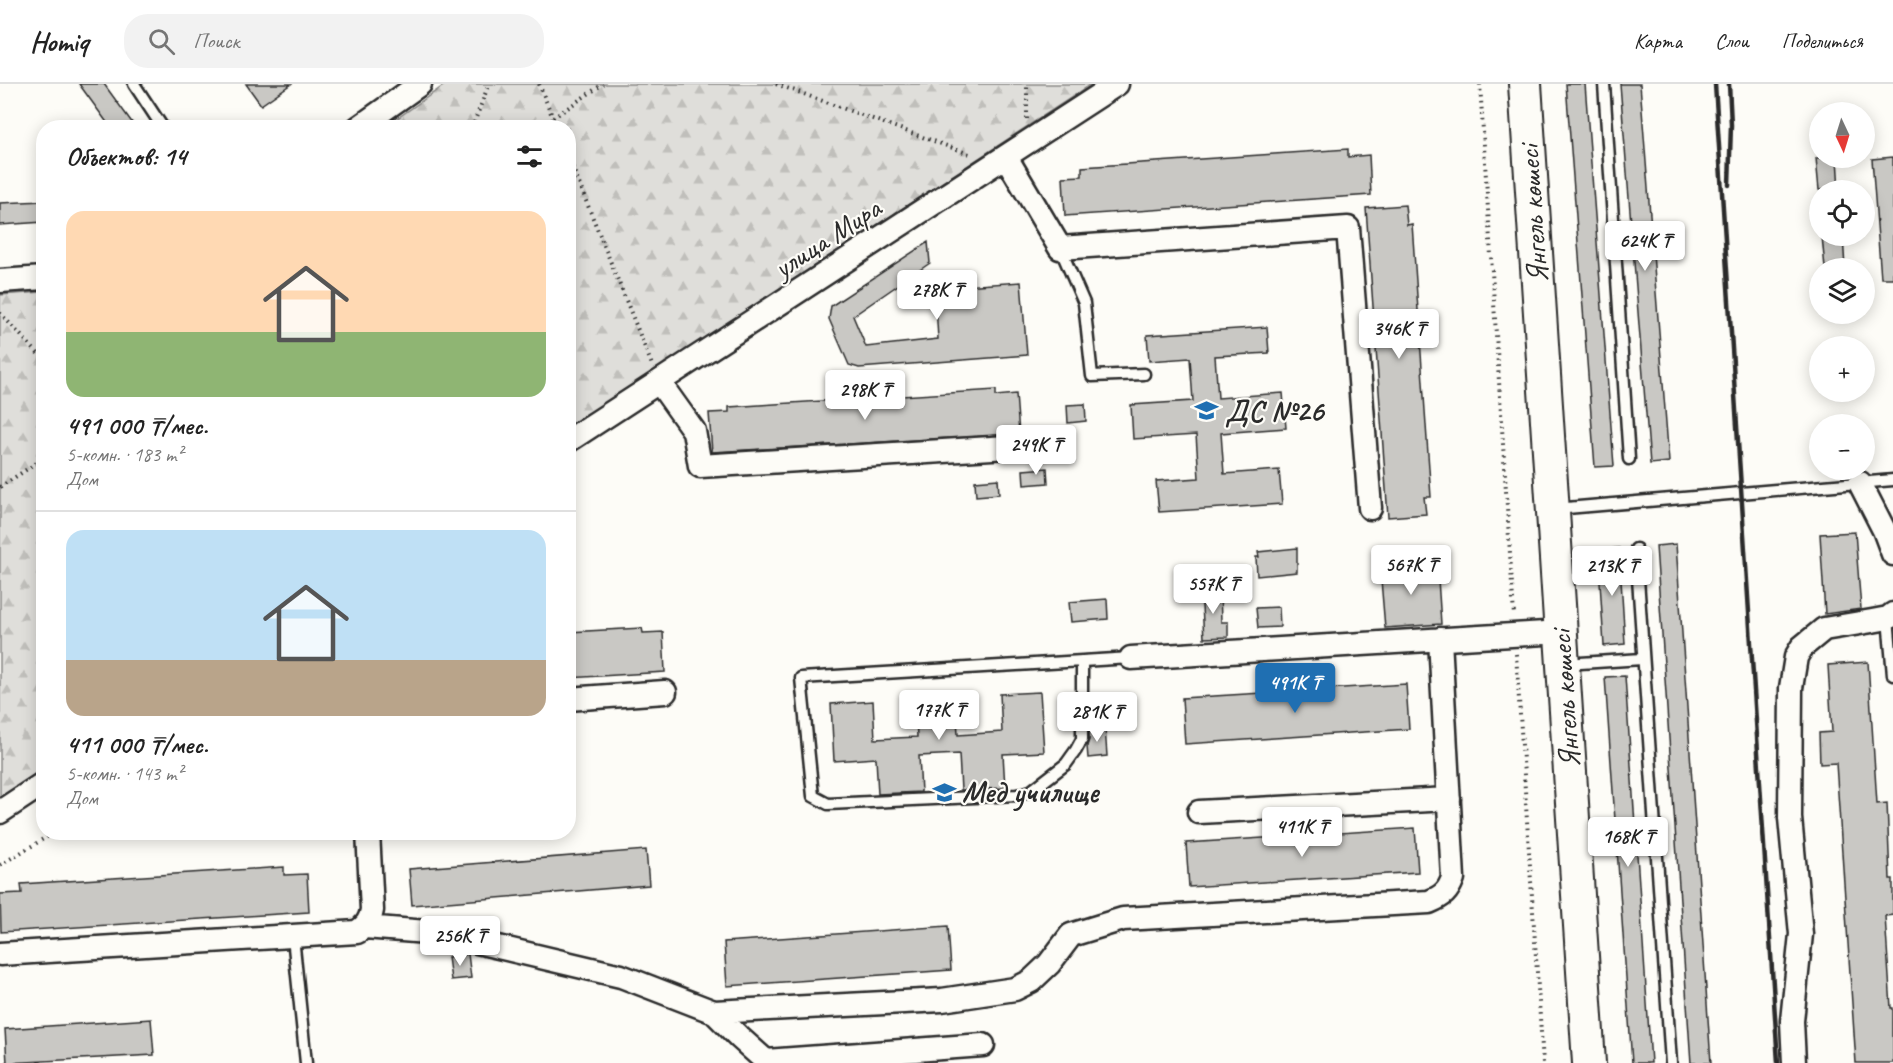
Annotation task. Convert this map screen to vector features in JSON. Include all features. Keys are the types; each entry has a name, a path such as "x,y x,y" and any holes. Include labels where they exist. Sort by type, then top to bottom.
{"street":[{"path":"369,120 420,84"},
{"name":"улица Мира","path":"576,436 1117,84"},
{"name":"Янгель көшесі","path":"1525,84 1589,1063"},
{"path":"1001,160 1060,248 1348,228 1370,508"},
{"path":"0,281 36,279"},
{"path":"659,382 694,431 700,466 1008,447"},
{"path":"1860,483 1884,530 1893,554"},
{"path":"1794,1063 1792,1021 1801,934 1790,818 1791,688 1796,657 1802,646 1824,629 1850,626 1891,616"},
{"path":"1131,658 1561,632"},
{"path":"714,1012 942,1000 1015,989 1031,981 1071,935 1124,919 1429,902 1444,896 1453,878 1440,639"},
{"path":"576,698 665,692"},
{"path":"0,812 36,788"},
{"path":"1200,812 1449,799"},
{"path":"0,954 357,932 365,927 372,910 368,840"},
{"path":"365,927 439,933 621,976 714,1012 767,1062 983,1045"}],"lane":[{"path":"134,84 158,120"},
{"path":"1604,84 1629,459"},
{"path":"1060,248 1084,303 1092,376 1144,374"},
{"path":"1553,509 1893,480"},
{"path":"1636,549 1671,1063"},
{"path":"1891,616 1893,675"},
{"path":"1082,661 1082,739 1066,764 1031,791 1017,795 828,804 813,796 801,678 1131,658"},
{"path":"1563,664 1642,659"},
{"path":"293,937 306,1063"}],"path":[{"path":"475,120 489,84"},
{"path":"539,84 554,120"},
{"path":"549,120 603,84"},
{"path":"776,84 1001,160"},
{"path":"1480,84 1543,1063"},
{"path":"576,176 659,382"},
{"path":"0,313 36,351"},
{"path":"0,487 36,463"},
{"path":"0,865 42,840"}],"green space":[{"path":"446,84 1092,84 576,422 576,120 395,120"},
{"path":"36,292 36,775 0,799 0,295"}],"building":[{"path":"79,84 104,84 130,120 105,120"},
{"path":"246,84 291,84 261,105"},
{"path":"1566,84 1585,84 1614,466 1595,467"},
{"path":"1620,84 1640,84 1669,462 1650,464"},
{"path":"1348,149 1348,157 1369,155 1371,195 1065,216 1063,177 1082,176 1082,167"},
{"path":"1893,157 1893,278 1881,278 1873,168 1875,168 1875,159"},
{"path":"1817,168 1838,168 1838,180 1818,180"},
{"path":"36,201 36,223 0,225 0,203"},
{"path":"1405,205 1407,225 1412,224 1431,497 1424,497 1426,514 1388,517 1366,208"},
{"path":"928,242 930,263 853,316 866,347 938,339 935,288 1021,282 1027,355 859,368 849,365 829,319 831,306"},
{"path":"1823,246 1844,246 1844,258 1824,258"},
{"path":"1267,327 1269,353 1215,356 1218,398 1283,393 1286,428 1221,433 1224,474 1279,470 1282,504 1159,512 1156,481 1199,478 1196,435 1133,439 1131,405 1193,401 1190,358 1149,361 1147,335"},
{"path":"996,390 996,396 1016,394 1019,434 712,452 709,413 729,412 729,407"},
{"path":"1085,404 1086,421 1068,423 1067,405"},
{"path":"1047,468 1048,483 1024,485 1023,470"},
{"path":"998,479 999,494 976,496 975,481"},
{"path":"1855,532 1861,609 1825,614 1820,534"},
{"path":"1676,544 1711,1063 1691,1063 1656,546"},
{"path":"1297,548 1297,572 1257,576 1258,552"},
{"path":"1619,548 1625,644 1604,646 1598,550"},
{"path":"1437,564 1441,624 1385,628 1380,568"},
{"path":"1201,590 1220,590 1221,622 1228,622 1228,637 1204,638"},
{"path":"1107,599 1108,619 1071,622 1069,602"},
{"path":"1279,607 1280,627 1258,628 1256,608"},
{"path":"642,628 643,633 663,632 665,672 576,678 576,632"},
{"path":"1868,662 1877,804 1887,803 1890,879 1893,879 1893,915 1885,916 1891,1008 1893,1008 1893,1063 1856,1063 1836,763 1820,764 1819,733 1832,732 1828,665"},
{"path":"1625,676 1651,1063 1632,1063 1605,677"},
{"path":"1406,684 1409,729 1185,744 1182,698"},
{"path":"1040,692 1044,752 1003,754 1005,788 961,790 959,754 919,756 921,792 878,794 876,758 834,761 831,704 873,701 875,739 917,737 915,699 956,697 958,735 1002,732 1000,694"},
{"path":"1105,727 1107,756 1088,758 1089,728"},
{"path":"1415,828 1418,872 1189,887 1186,843"},
{"path":"646,850 649,885 412,905 409,869"},
{"path":"284,867 284,875 307,874 309,912 1,932 0,894 22,893 21,884"},
{"path":"948,926 951,970 727,986 724,942"},
{"path":"468,954 471,978 451,980 448,957"},
{"path":"151,1019 154,1055 7,1063 5,1029"}],"railway":[{"path":"1715,84 1778,1063"},
{"path":"1729,84 1731,125 1729,185"}],"place":[{"name":"ДС №26","path":"1207,411"},
{"name":"Мед училище","path":"944,792"}]}
